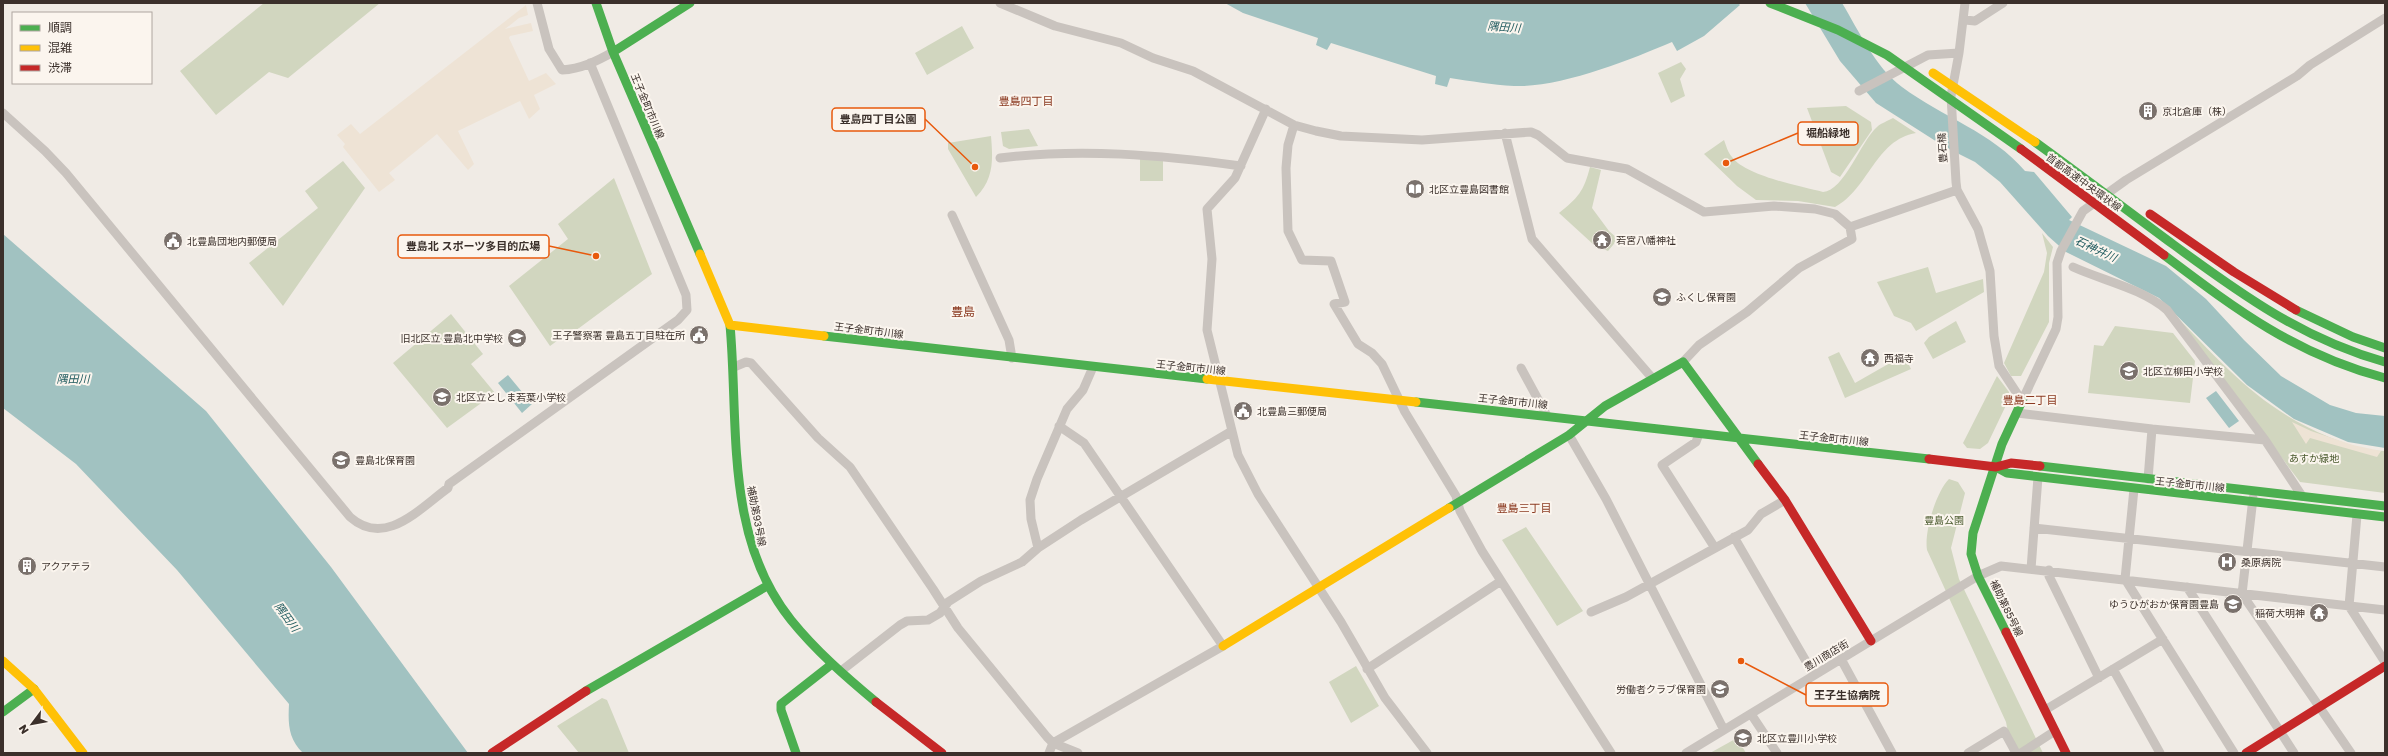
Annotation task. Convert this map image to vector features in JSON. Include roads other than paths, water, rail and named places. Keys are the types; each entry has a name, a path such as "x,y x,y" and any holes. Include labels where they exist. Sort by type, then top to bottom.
{"main road":[{"name":"王子金町市川線","path":"596,3 613,52 730,325 1093,367 1588,420 1739,439 1996,467 2011,463 2385,506"},
{"path":"613,52 630,43 690,3"},
{"name":"首都高速中央環状線","path":"1770,3 1836,28 1876,48 1903,64 2230,304 2312,354 2350,369 2385,378"},
{"name":"首都高速中央環状線","path":"1784,3 1843,26 1906,56 1999,116 2267,310 2330,344 2385,362"},
{"path":"1999,116 2045,143 2129,199"},
{"path":"2142,208 2252,284 2302,314 2344,335 2385,348"},
{"path":"2230,304 2286,346 2308,360 2364,382 2385,388"},
{"name":"補助第93号線","path":"730,325 734,367 738,471 742,507 749,540 767,586 793,625 832,664 942,753"},
{"path":"1223,646 1569,436 1574,429 1653,379 1683,362 1785,500 1871,641"},
{"name":"補助第85号線","path":"2022,401 2002,444 1996,467 1973,533 1971,554 1978,576 2066,753"},
{"name":"王子金町市川線","path":"1996,467 2007,473 2038,477 2134,489 2253,501 2357,515 2385,517"},
{"path":"494,751 605,680 767,586"},
{"path":"3,661 34,689 83,753"},
{"path":"796,753 789,728 781,710 781,704 832,664"},
{"path":"2246,753 2385,666"},
{"path":"3,712 34,689"}],"street":[{"path":"537,3 549,49 562,70 572,69 590,63 613,52"},
{"path":"1000,3 1055,26 1121,44 1152,58 1193,71 1294,125 1341,136 1384,139 1422,140 1534,133 1567,158 1627,169 1704,212 1774,206 1815,209 1835,214 1850,227 1852,239 1799,268 1748,312 1699,345 1683,362"},
{"name":"豊石橋","path":"1957,186 1950,112 1953,74 1959,53 1965,20 1965,3"},
{"path":"1965,20 1975,21 2003,3"},
{"path":"2022,401 2057,325 2057,266 2060,255 2083,211 2119,185 2297,76 2310,65 2385,18"},
{"path":"1859,91 1928,56 1959,53"},
{"path":"3,113 45,151 66,173 350,517 364,528 382,530 398,524 429,502 448,488 449,484 684,316 687,310 686,294 590,63"},
{"path":"1266,109 1236,178 1207,209 1212,260 1207,330 1232,431 1238,454 1258,494 1320,588 1385,698 1427,753"},
{"path":"1294,125 1288,145 1286,168 1288,231 1302,260 1331,261 1344,302 1334,304 1358,344 1372,352 1382,364 1405,412 1456,496 1460,511 1501,581 1611,753"},
{"path":"1505,134 1532,238 1653,379"},
{"path":"1000,158 1043,152 1086,152 1170,156 1242,166"},
{"path":"1850,227 1957,186 1978,229 1990,271 1994,336 1999,366 2022,401"},
{"path":"952,215 1009,340 1012,358"},
{"path":"2073,267 2136,292 2156,302 2167,310 2264,440 2302,496"},
{"path":"734,367 746,362 751,363 818,438 850,467 933,588 944,608 958,628 1053,743 1078,753"},
{"path":"1038,548 1031,519 1030,500 1037,479 1067,409 1083,390 1093,367"},
{"path":"1521,368 1547,416"},
{"path":"2017,412 2152,429 2264,440"},
{"path":"1049,753 1053,743 1223,646 1084,443 1059,426"},
{"path":"2148,479 2152,429"},
{"path":"841,671 900,625 907,621 928,620 944,608 948,602 981,581 1022,562 1038,548 1120,496 1232,431"},
{"path":"1699,434 1696,442 1662,465 1715,548"},
{"path":"1569,436 1606,499 1724,730"},
{"path":"2031,569 2038,477"},
{"path":"2134,489 2125,579 2234,753"},
{"path":"2254,490 2242,594 2351,753"},
{"path":"1591,612 1649,585 1748,530 1761,514 1785,500"},
{"path":"2357,515 2351,563 2349,606 2385,662"},
{"path":"2034,528 2385,567"},
{"path":"1734,537 1814,675"},
{"name":"豊川商店街","path":"1686,753 1978,576 2000,566 2049,570 2385,610"},
{"path":"2049,570 2049,576 2099,678"},
{"path":"1367,669 1501,581"},
{"path":"2187,587 2294,753"},
{"path":"2045,710 2163,639"},
{"path":"1840,659 1892,753"},
{"path":"2113,670 2160,753"},
{"path":"1751,714 1777,753"},
{"path":"1968,753 2004,731 2016,753"},
{"path":"2021,753 2055,732"}],"water":[{"name":"隅田川","path":"1225,3 1738,3 1740,5 1704,36 1677,51 1672,42 1594,72 1552,82 1514,86 1450,78 1447,87 1435,84 1436,76 1331,43 1327,50 1316,45 1318,38 1243,13"},
{"name":"石神井川","path":"1805,3 1842,3 1861,37 1892,79 1917,98 1982,135 2012,157 2025,171 2034,172 2072,217 2069,220 2166,266 2206,299 2244,340 2281,376 2330,405 2356,413 2385,416 2385,448 2348,442 2294,419 2247,385 2159,298 2066,252 2048,236 2000,182 1975,162 1945,147 1876,103 1840,61"},
{"name":"隅田川","path":"3,234 206,411 331,567 468,753 303,753 298,748 294,742 290,730 289,704 177,570 76,464 3,408"},
{"path":"508,375 532,404 522,413 498,383"},
{"path":"2216,391 2239,421 2229,428 2206,398"}],"place":[{"name":"京北倉庫（株）","path":"2148,111"},
{"name":"堀船緑地","path":"1726,163"},
{"name":"豊島四丁目公園","path":"975,167"},
{"name":"北区立豊島図書館","path":"1415,189"},
{"name":"若宮八幡神社","path":"1602,240"},
{"name":"北豊島団地内郵便局","path":"173,241"},
{"name":"豊島北 スポーツ多目的広場","path":"596,256"},
{"name":"ふくし保育園","path":"1662,297"},
{"name":"王子警察署 豊島五丁目駐在所","path":"699,335"},
{"name":"旧北区立 豊島北中学校","path":"517,338"},
{"name":"西福寺","path":"1870,358"},
{"name":"北区立柳田小学校","path":"2129,371"},
{"name":"北区立としま若葉小学校","path":"442,397"},
{"name":"北豊島三郵便局","path":"1243,411"},
{"name":"豊島北保育園","path":"341,460"},
{"name":"桑原病院","path":"2227,562"},
{"name":"アクアテラ","path":"27,566"},
{"name":"ゆうひがおか保育園豊島","path":"2233,604"},
{"name":"稲荷大明神","path":"2319,613"},
{"name":"王子生協病院","path":"1741,661"},
{"name":"労働者クラブ保育園","path":"1720,689"},
{"name":"北区立豊川小学校","path":"1743,738"}],"district":[{"name":"豊島四丁目","path":"1026,101"},
{"name":"豊島","path":"963,312"},
{"name":"豊島二丁目","path":"2030,400"},
{"name":"豊島三丁目","path":"1524,508"}],"park label":[{"name":"あすか緑地","path":"2314,458"},
{"name":"豊島公園","path":"1944,520"}]}
